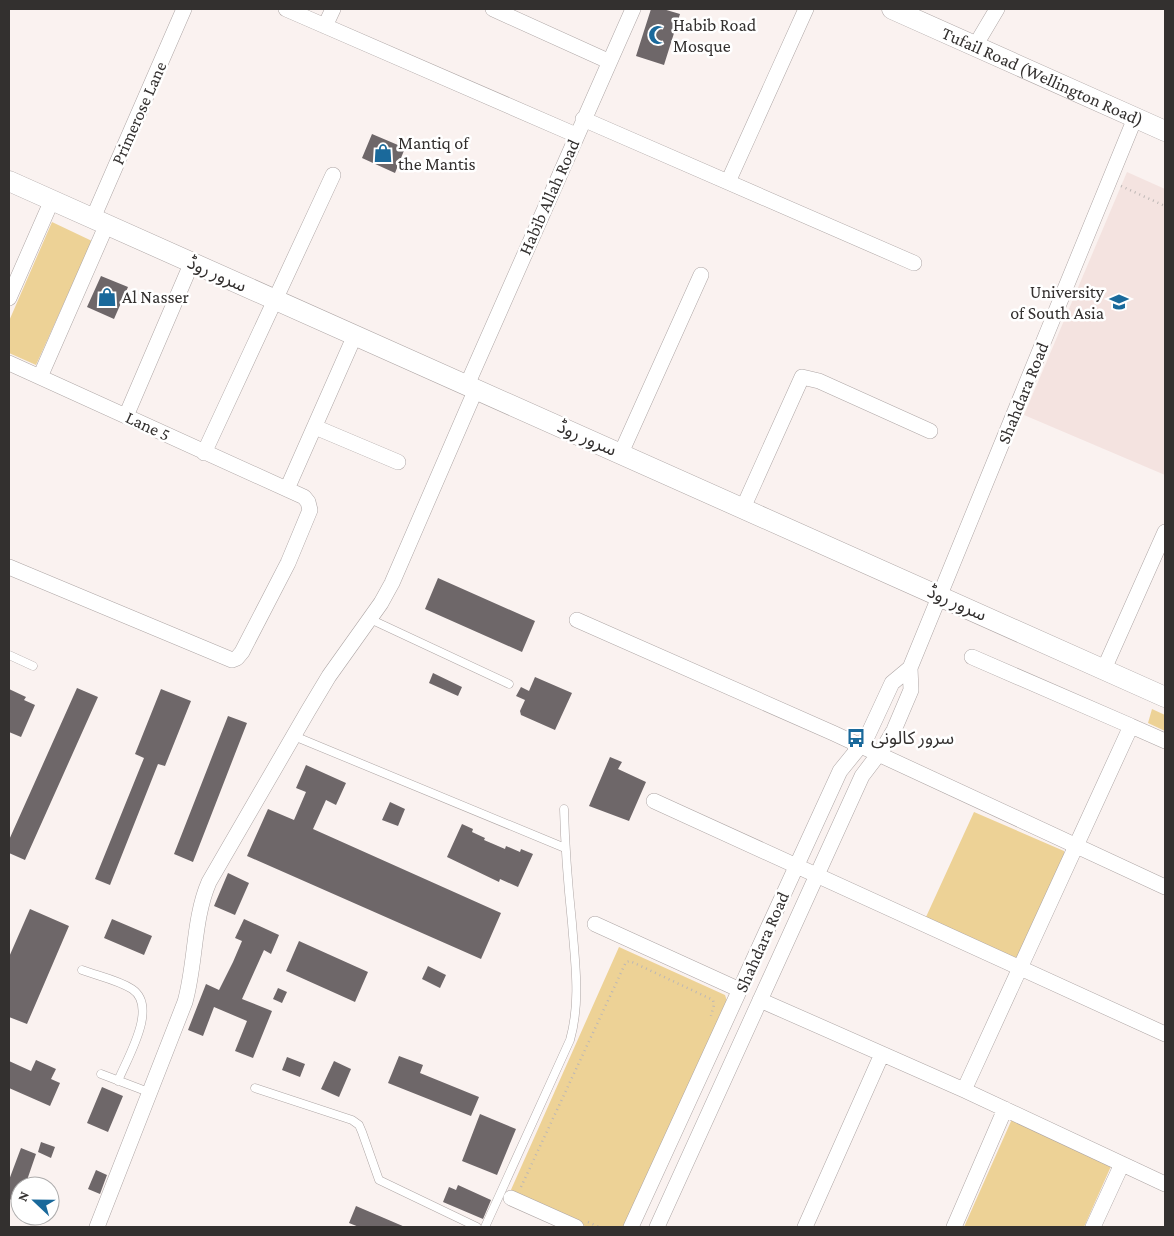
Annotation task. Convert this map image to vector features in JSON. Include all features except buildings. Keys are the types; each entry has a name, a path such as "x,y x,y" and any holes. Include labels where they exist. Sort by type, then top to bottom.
{"street":[{"name":"Primerose Lane","path":"40,377 184,9"},
{"path":"286,9 576,135"},
{"path":"325,26 333,9"},
{"path":"493,9 608,61"},
{"name":"Habib Allah Road","path":"97,1227 185,1002 204,892 215,870 330,676 370,619 392,583 576,135 632,9"},
{"path":"728,182 806,9"},
{"name":"Tufail Road (Wellington Road)","path":"892,9 1165,131"},
{"path":"975,46 997,9"},
{"name":"Shahdara Road","path":"657,1227 862,776 894,730 911,690 910,668 1135,118"},
{"path":"584,119 914,263"},
{"path":"204,453 333,174"},
{"name":"سرور روڈ","path":"9,181 941,595 1165,697"},
{"path":"9,298 52,200"},
{"path":"126,416 192,262"},
{"path":"621,453 701,274"},
{"path":"287,489 356,335"},
{"name":"Lane 5","path":"9,363 304,497 308,502 310,510 288,563 242,652 237,658 232,660 9,567"},
{"path":"743,508 802,376 819,381 930,431"},
{"path":"315,427 398,462"},
{"path":"1104,669 1165,532"},
{"path":"577,620 879,754 1165,887"},
{"path":"972,657 1165,741"},
{"name":"Shahdara Road","path":"631,1227 840,771 861,746 874,725 892,683 910,668"},
{"path":"964,1090 1131,726"},
{"path":"654,801 1165,1034"},
{"path":"595,924 740,990"},
{"path":"760,1000 1006,1109 1165,1184"},
{"path":"804,1227 882,1054"},
{"path":"954,1227 1006,1109"},
{"path":"1093,1227 1122,1164"},
{"path":"511,1198 579,1223"}],"lane":[{"path":"370,619 509,684"},
{"path":"9,655 33,666"},
{"path":"294,736 564,848"},
{"path":"485,1227 570,1040 574,1025 578,988 564,848 564,809"},
{"path":"82,970 127,986 142,1000 143,1020 118,1081"},
{"path":"102,1074 151,1093"},
{"path":"255,1088 352,1120 359,1125 379,1180 477,1227"}],"path":[{"path":"1109,181 1165,206"},
{"path":"524,1190 522,1184 626,962 630,960 713,1000 714,1005 708,1022"},
{"path":"579,1223 599,1227"}],"shaded area":[{"name":"University of South Asia","path":"1127,172 1165,189 1165,475 1024,415"},
{"path":"52,222 92,241 36,365 9,353 9,321"},
{"path":"1152,709 1165,715 1165,731 1148,723"},
{"path":"974,812 1064,851 1064,855 1017,957 1014,959 926,917"},
{"path":"619,947 725,995 727,1001 625,1227 587,1227 510,1192"},
{"path":"1012,1119 1112,1164 1084,1227 964,1227"}],"place":[{"name":"Habib Road Mosque","path":"658,35"},
{"name":"Mantiq of the Mantis","path":"383,153"},
{"name":"Al Nasser","path":"107,297"},
{"name":"University of South Asia","path":"1119,302"},
{"name":"سرور کالونی","path":"856,738"}]}
